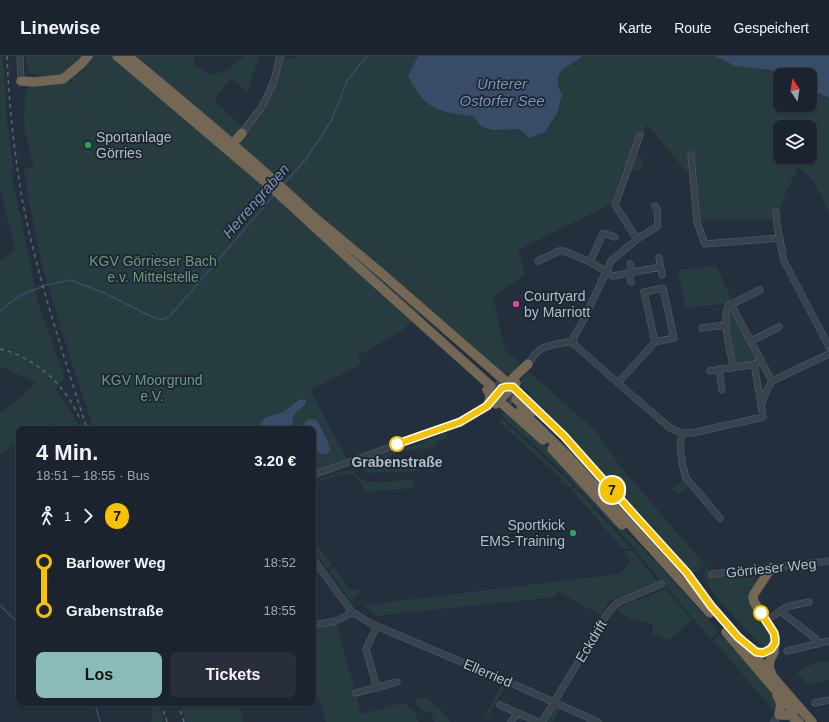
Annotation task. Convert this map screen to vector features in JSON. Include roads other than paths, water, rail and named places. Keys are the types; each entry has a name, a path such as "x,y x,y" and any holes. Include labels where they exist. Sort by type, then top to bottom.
{"highway":[{"path":"21,80 34,82 63,79 88,56"},
{"path":"116,56 272,183 311,219 369,263 505,391 738,637 812,722"},
{"path":"128,56 264,170"},
{"path":"226,138 240,136 241,148 264,170 272,183"},
{"path":"311,219 325,240 391,304 564,436 687,573 709,608 775,690 803,722"},
{"path":"460,422 489,407 528,364"},
{"path":"489,407 490,397 505,391"},
{"path":"771,568 753,597 754,602 774,633 774,652 770,660 769,667 773,678"},
{"path":"738,637 756,652 763,653 771,649 775,643"},
{"path":"775,690 781,704 776,719"},
{"path":"776,719 790,715 799,722"}],"street":[{"path":"20,56 21,80"},
{"path":"240,136 262,107 274,81 280,56"},
{"path":"637,239 615,205 634,162 640,135"},
{"path":"691,155 697,222 705,244 780,238"},
{"path":"573,341 611,261 637,239 658,226 656,206"},
{"path":"776,212 784,261 829,347"},
{"path":"590,262 603,232 615,237"},
{"path":"538,261 564,250 590,262 613,276 660,267"},
{"path":"658,258 662,275"},
{"path":"630,264 631,282"},
{"path":"618,383 655,342 674,338 664,288 644,292 655,342"},
{"path":"728,306 760,290"},
{"path":"728,306 726,325 733,367"},
{"path":"728,306 734,310 772,381"},
{"path":"702,328 726,325"},
{"path":"751,341 779,327"},
{"path":"528,364 541,349 548,346 573,341"},
{"path":"573,341 575,345 670,428 682,433 692,433 763,417 754,364"},
{"path":"761,405 772,381 829,354"},
{"path":"710,371 756,364 760,360"},
{"path":"718,370 722,390"},
{"path":"316,474 460,422"},
{"path":"682,433 680,448 686,478 720,518"},
{"name":"Görrieser Weg","path":"712,574 829,561"},
{"name":"Ellerried","path":"316,563 352,612 377,626 598,722"},
{"name":"Eckdrift","path":"542,722 607,614 616,604 621,601 661,584"},
{"path":"766,621 786,607 810,602"},
{"path":"780,611 816,638 818,644"},
{"path":"316,625 336,621 344,618 352,612"},
{"path":"376,688 366,649 377,626"},
{"path":"787,651 829,641"},
{"path":"356,693 397,682"},
{"path":"815,703 829,700"},
{"path":"500,705 538,722"},
{"path":"511,722 517,713"}],"water":[{"name":"Unterer Ostorfer See","path":"418,56 583,56 562,70 558,76 558,86 562,95 557,113 544,133 530,138 519,129 493,130 482,127 473,116 448,112 430,105 420,95 408,77"},
{"path":"715,56 829,56 829,98 817,92 817,68 773,68 773,71 735,66"},
{"path":"303,399 306,401 303,407 293,417 293,426 259,426 264,418 283,412 299,400"},
{"path":"310,419 316,420 323,430 330,449 328,454 322,454 316,450 316,426 305,426 304,424"}],"waterway":[{"name":"Herrengraben","path":"283,185 306,159 331,121 348,79 367,56"},
{"name":"Herrengraben","path":"0,311 19,296 46,285 71,280 104,293 150,316 159,319 169,317 274,195"},
{"name":"Herrengraben","path":"0,605 16,621"},
{"name":"Herrengraben","path":"96,706 100,722"}],"tunnel":[{"path":"496,381 516,399"},
{"path":"498,392 512,404"}],"railway":[{"path":"7,56 14,145 28,227 51,315 86,426"},
{"path":"0,349 25,358 47,374 66,394 79,417"},
{"path":"162,706 167,722"},
{"path":"179,706 184,722"}],"place":[{"name":"Sportanlage Görries","path":"88,145"},
{"name":"Courtyard by Marriott","path":"516,304"},
{"name":"Grabenstraße","path":"397,444"},
{"name":"Sportkick EMS-Training","path":"573,533"}],"park label":[{"name":"KGV Görrieser Bach e.v. Mittelstelle","path":"153,270"},
{"name":"KGV Moorgrund e.V.","path":"152,388"}]}
